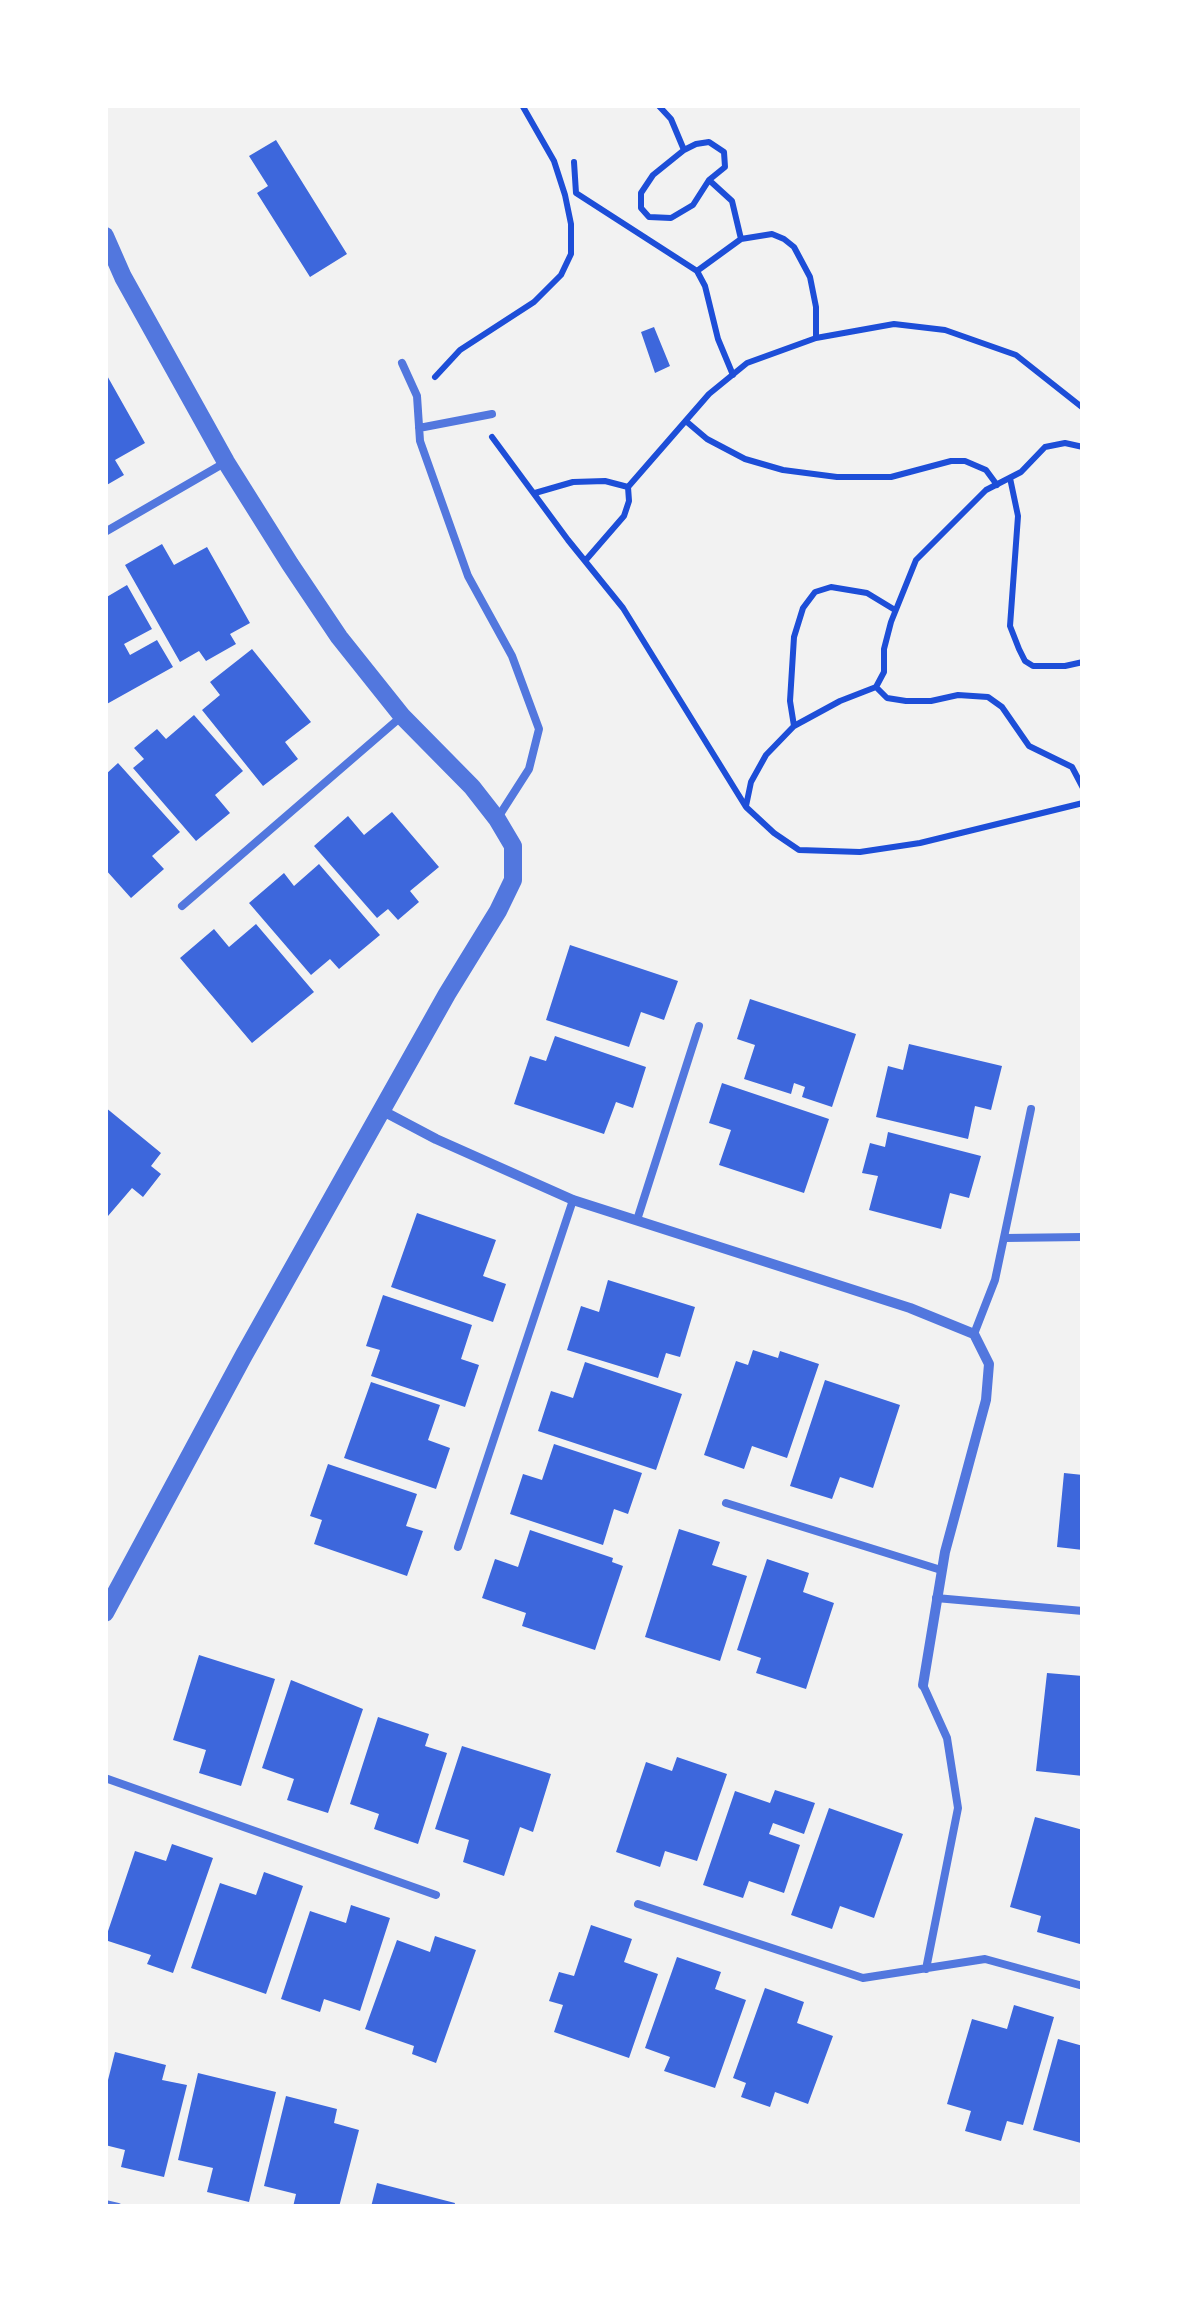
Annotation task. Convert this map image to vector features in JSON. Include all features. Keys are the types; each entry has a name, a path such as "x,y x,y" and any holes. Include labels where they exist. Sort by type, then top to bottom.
{"street":[{"path":"105,236 123,277 226,462 339,637 402,716 472,787 513,846 513,880 498,912 447,994 244,1355 105,1613"},
{"path":"383,1110 436,1139 573,1200 910,1308 974,1334 989,1364 986,1400 941,1570 922,1686"}],"lane":[{"path":"402,363 416,396 419,428 433,482 468,576 512,656 539,729 528,769 497,819"},
{"path":"419,428 492,414"},
{"path":"105,532 226,462"},
{"path":"182,906 402,716"},
{"path":"637,1220 699,1026"},
{"path":"974,1334 995,1280 1031,1109"},
{"path":"458,1548 573,1200"},
{"path":"1005,1238 1083,1237"},
{"path":"726,1503 941,1570"},
{"path":"936,1598 1083,1611"},
{"path":"922,1686 947,1738 958,1808 926,1970"},
{"path":"105,1778 436,1896"},
{"path":"638,1904 863,1978 984,1958 1083,1986"},
{"path":"105,2204 118,2207"}],"path":[{"path":"416,396 460,350 534,302 561,276 571,254 571,224 554,160 522,105"},
{"path":"658,105 671,119 684,150"},
{"path":"710,142 724,152 725,167 710,180 694,205 671,218 649,217 640,208 640,192 653,175 684,150 710,142"},
{"path":"574,162 576,192 697,271 706,286 718,338 733,375"},
{"path":"710,180 732,201 741,239"},
{"path":"697,271 741,239 772,234 794,247 810,278 816,307 816,338"},
{"path":"586,562 624,516 628,487 710,394 748,363 816,338 894,324 945,330 1016,355 1083,408"},
{"path":"475,417 623,608 746,807 799,850 860,852 971,832 1083,802"},
{"path":"687,422 707,439 745,459 783,470 891,476 965,461 986,470 996,485"},
{"path":"746,807 751,782 766,755 794,726 876,687 884,672 884,649 895,610 916,560 986,490 1010,478 1046,447 1065,442 1083,447"},
{"path":"1010,478 1018,516 1010,626 1019,649 1025,662 1034,666 1083,662"},
{"path":"535,493 573,482 605,481 628,487"},
{"path":"794,726 790,701 794,637 803,608 815,592 831,587 868,593 895,610"},
{"path":"876,687 887,698 906,702 930,702 958,695 988,697 1002,707 1030,746 1072,768 1083,788"}],"building":[{"path":"276,140 347,254 310,277 257,193 268,186 249,156"},
{"path":"654,327 670,366 655,373 641,332"},
{"path":"105,372 145,443 115,460 124,475 105,486"},
{"path":"162,544 174,565 207,547 250,623 230,634 236,644 206,661 199,651 180,662 125,565"},
{"path":"127,585 152,629 124,644 130,655 157,640 173,667 105,705 105,598"},
{"path":"252,649 311,722 285,742 298,759 263,786 202,710 220,695 210,682"},
{"path":"194,715 243,771 215,795 230,813 196,841 133,768 144,759 134,748 157,729 166,739"},
{"path":"118,763 180,832 152,856 164,869 131,898 105,869 105,775"},
{"path":"392,812 439,867 410,891 419,902 398,920 388,909 377,918 314,846 348,816 364,835"},
{"path":"319,864 380,935 339,969 330,959 311,975 249,903 284,873 294,886"},
{"path":"256,924 314,992 252,1043 180,958 214,929 229,947"},
{"path":"570,945 678,981 664,1020 641,1012 629,1047 546,1020"},
{"path":"750,999 856,1034 832,1107 802,1097 805,1087 794,1083 791,1094 744,1079 755,1045 737,1039"},
{"path":"555,1036 646,1067 633,1108 616,1102 604,1134 514,1104 530,1056 546,1061"},
{"path":"909,1044 1002,1066 991,1110 975,1106 968,1139 876,1117 888,1066 903,1070"},
{"path":"722,1083 829,1119 804,1193 719,1165 731,1130 709,1123"},
{"path":"105,1107 161,1153 151,1166 161,1174 143,1197 132,1188 108,1216 105,1213"},
{"path":"888,1132 981,1156 969,1198 950,1193 941,1229 869,1210 878,1176 862,1173 870,1143 885,1147"},
{"path":"417,1213 496,1240 483,1276 506,1284 493,1322 391,1287"},
{"path":"608,1280 695,1307 680,1357 666,1353 658,1378 567,1350 581,1306 599,1312"},
{"path":"383,1295 472,1325 461,1359 479,1365 465,1407 371,1376 380,1350 366,1346"},
{"path":"753,1350 778,1358 780,1351 819,1364 787,1458 752,1446 744,1469 704,1455 736,1361 748,1365"},
{"path":"585,1362 682,1394 656,1470 538,1431 551,1391 573,1398"},
{"path":"825,1380 900,1405 873,1488 840,1477 832,1499 790,1486"},
{"path":"371,1382 440,1405 428,1440 450,1448 436,1489 344,1458"},
{"path":"554,1444 642,1473 628,1514 614,1509 603,1545 510,1514 523,1474 542,1480"},
{"path":"328,1464 417,1494 406,1526 423,1531 407,1576 314,1544 322,1520 310,1516"},
{"path":"1064,1473 1083,1475 1083,1550 1057,1547"},
{"path":"679,1529 720,1542 712,1565 747,1576 720,1661 645,1637"},
{"path":"530,1530 613,1558 612,1562 623,1566 595,1650 522,1626 526,1613 482,1598 495,1559 518,1567"},
{"path":"767,1559 809,1573 803,1592 834,1603 806,1689 756,1673 761,1658 737,1650"},
{"path":"199,1655 275,1679 241,1786 199,1773 206,1750 173,1740"},
{"path":"1047,1673 1083,1676 1083,1776 1036,1771"},
{"path":"291,1680 363,1709 328,1813 287,1800 294,1779 262,1768"},
{"path":"378,1717 429,1734 425,1746 447,1753 418,1844 374,1829 379,1814 350,1804"},
{"path":"462,1746 551,1774 533,1832 520,1827 504,1876 463,1862 469,1840 435,1829"},
{"path":"677,1757 727,1774 697,1861 665,1851 660,1867 616,1852 646,1762 672,1771"},
{"path":"775,1790 815,1803 804,1834 773,1823 769,1834 800,1845 784,1893 749,1881 743,1898 703,1885 735,1791 770,1803"},
{"path":"829,1808 903,1834 874,1918 840,1906 832,1929 791,1915"},
{"path":"1035,1817 1083,1830 1080,1944 1037,1932 1041,1916 1010,1907"},
{"path":"172,1844 213,1858 173,1973 147,1964 151,1955 105,1940 135,1851 166,1861"},
{"path":"264,1872 303,1886 266,1994 191,1968 220,1883 256,1895"},
{"path":"351,1905 390,1918 360,2011 324,1999 320,2012 281,1999 310,1911 346,1923"},
{"path":"591,1925 632,1939 624,1962 658,1974 629,2058 554,2032 563,2005 549,2001 559,1972 574,1976"},
{"path":"435,1936 476,1950 436,2063 412,2054 414,2046 365,2029 397,1940 430,1952"},
{"path":"677,1957 721,1972 715,1989 746,2000 715,2088 664,2071 670,2057 645,2048"},
{"path":"765,1988 804,2002 797,2023 833,2036 808,2104 775,2092 770,2107 741,2097 746,2083 733,2078"},
{"path":"1014,2005 1054,2017 1023,2125 1007,2121 1001,2141 965,2131 971,2111 947,2104 972,2019 1007,2029"},
{"path":"1058,2039 1083,2046 1081,2143 1033,2130"},
{"path":"115,2052 166,2065 162,2080 187,2085 164,2177 121,2167 125,2150 105,2145 105,2092"},
{"path":"198,2073 276,2092 249,2202 207,2192 213,2168 178,2160"},
{"path":"286,2096 337,2109 334,2123 359,2130 339,2207 293,2207 296,2194 264,2186"},
{"path":"377,2183 455,2203 454,2207 371,2207"}]}
